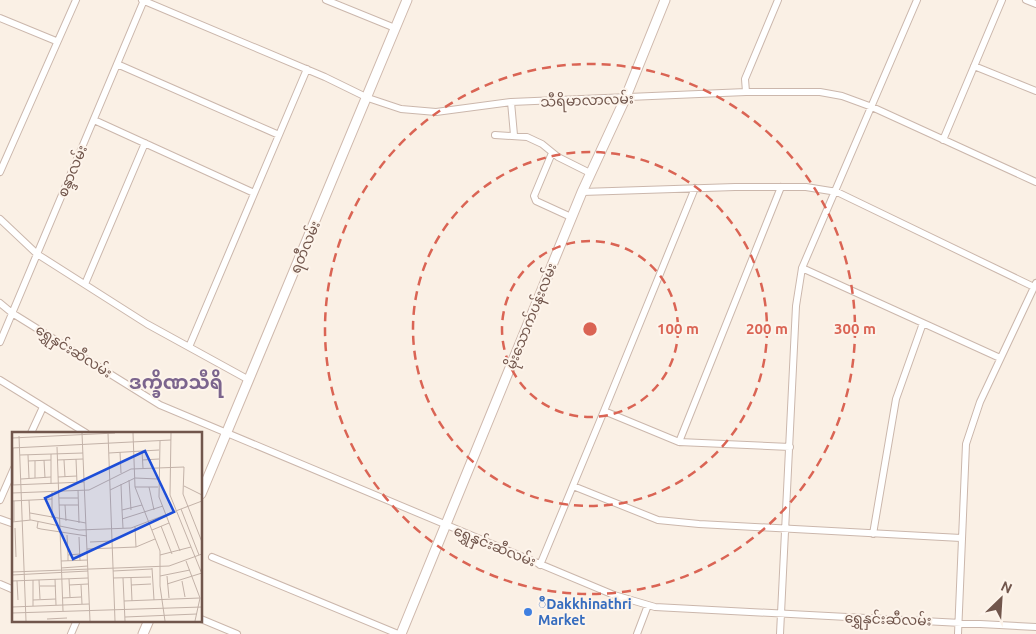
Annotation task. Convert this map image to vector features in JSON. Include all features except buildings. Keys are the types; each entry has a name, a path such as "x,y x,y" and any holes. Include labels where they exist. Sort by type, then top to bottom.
{"street":[{"path":"0,172 56,41 76,0"},
{"name":"သီရိမာလာလမ်း","path":"143,0 307,69 368,98 401,110 436,112 511,102 625,99 746,92 820,92 842,96 872,107 1036,182"},
{"name":"စန္ဒာလမ်း","path":"0,342 143,0"},
{"path":"326,0 395,28"},
{"name":"ရတီလမ်း","path":"202,492 368,98 407,0"},
{"name":"မိုးသောက်ပန်းလမ်း","path":"400,634 571,217 625,99 665,0"},
{"path":"746,92 745,79 778,0"},
{"path":"780,634 796,306 802,268 837,192 918,0"},
{"path":"943,140 1002,0"},
{"path":"1026,0 1036,4"},
{"path":"0,18 56,41"},
{"path":"117,64 279,135"},
{"path":"974,66 1036,91"},
{"path":"189,347 307,69"},
{"path":"511,102 514,135"},
{"path":"94,120 254,193"},
{"path":"496,135 527,137 542,144 552,153 590,172"},
{"path":"85,284 144,143"},
{"path":"552,153 534,196 536,201 571,217"},
{"path":"679,442 781,187"},
{"path":"582,192 781,187 806,187 837,192 1035,285 980,402 966,444 958,634"},
{"path":"540,565 695,188"},
{"path":"0,219 37,254 189,347 249,380"},
{"path":"802,268 1000,358"},
{"name":"ရွှေနှင်းဆီလမ်း","path":"0,303 12,313 160,405 445,526 614,595 648,605 781,614 1036,626"},
{"path":"873,534 896,399 923,323"},
{"path":"0,380 84,432"},
{"path":"30,432 43,406"},
{"path":"604,411 679,442 790,447"},
{"path":"0,500 12,473"},
{"path":"574,486 658,520 961,538"},
{"path":"0,519 12,523"},
{"path":"212,557 400,634"},
{"path":"0,584 12,589"},
{"path":"637,634 648,605"},
{"path":"202,619 237,634"},
{"path":"71,634 75,622"},
{"path":"143,634 147,622"}],"place":[{"name":"ီDakkhinathri Market","path":"528,612"}],"district":[{"name":"ဒက္ခိဏသီရိ","path":"176,382"}]}
